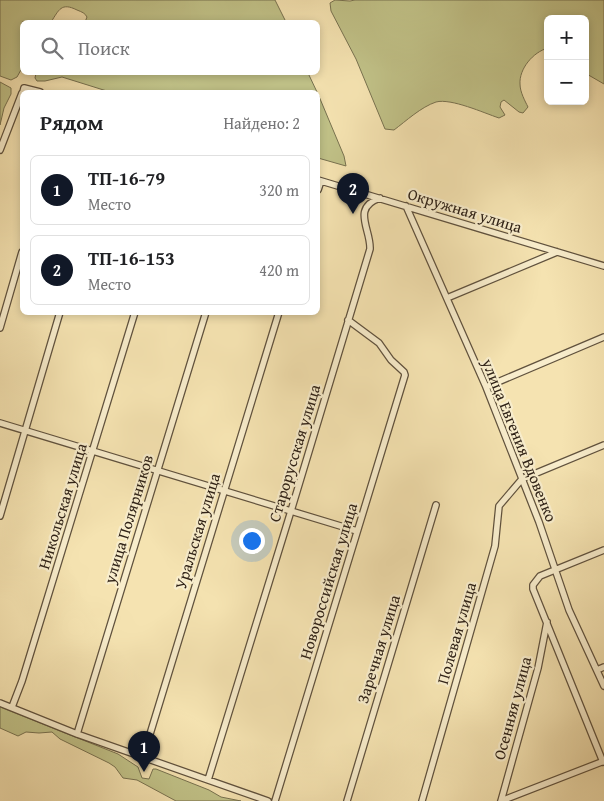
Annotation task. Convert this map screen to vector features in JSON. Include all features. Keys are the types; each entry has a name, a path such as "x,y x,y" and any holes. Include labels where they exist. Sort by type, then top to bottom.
{"street":[{"path":"0,150 20,99"},
{"name":"Окружная улица","path":"320,181 604,266"},
{"name":"Старорусская улица","path":"208,780 370,249 364,214 369,204 380,198"},
{"name":"улица Евгения Вдовенко","path":"406,206 486,387 522,479 569,610 604,686"},
{"path":"447,298 557,252"},
{"path":"0,328 20,259"},
{"path":"0,516 59,315"},
{"name":"Никольская улица","path":"12,707 22,681 134,315"},
{"name":"улица Полярников","path":"77,734 205,315"},
{"name":"Уральская улица","path":"143,758 278,315"},
{"name":"Новороссийская улица","path":"275,801 405,375 402,369 391,360 378,343 348,320"},
{"path":"486,387 604,337"},
{"path":"0,424 357,531"},
{"path":"522,479 604,445"},
{"name":"Полевая улица","path":"422,801 495,546 499,506 522,479"},
{"name":"Заречная улица","path":"347,801 436,505"},
{"path":"501,801 603,762 547,622 532,590 533,585 540,576 604,550"},
{"name":"Осенняя улица","path":"501,801 538,668 547,622"},
{"path":"597,670 604,667"},
{"path":"0,703 77,734 268,801"}],"green space":[{"path":"0,0 275,0 285,20 86,20 87,17 84,14 72,8 64,7 61,8 52,20 20,20 20,72 17,77 11,80 0,76"},
{"path":"335,0 604,0 604,84 589,75 589,15 544,15 544,49 532,57 524,67 520,78 521,90 528,107 523,113 504,100 501,102 500,107 505,115 499,118 459,104 442,101 430,104 394,130 385,129 356,59 331,11 330,3"},
{"path":"36,75 309,75 316,90 104,90 62,77 45,81 37,81"},
{"path":"0,82 11,88 11,94 4,108 0,125"},
{"path":"320,99 344,156 346,166 320,159"},
{"path":"0,707 118,754 138,767 142,778 149,779 153,769 156,769 209,790 221,797 241,801 176,801 137,780 123,778 115,767 109,763 60,739 52,732 26,732 18,736 0,728"}],"place":[{"name":"ТП-16-153","path":"353,214"},
{"name":"ТП-16-79","path":"144,772"}]}
